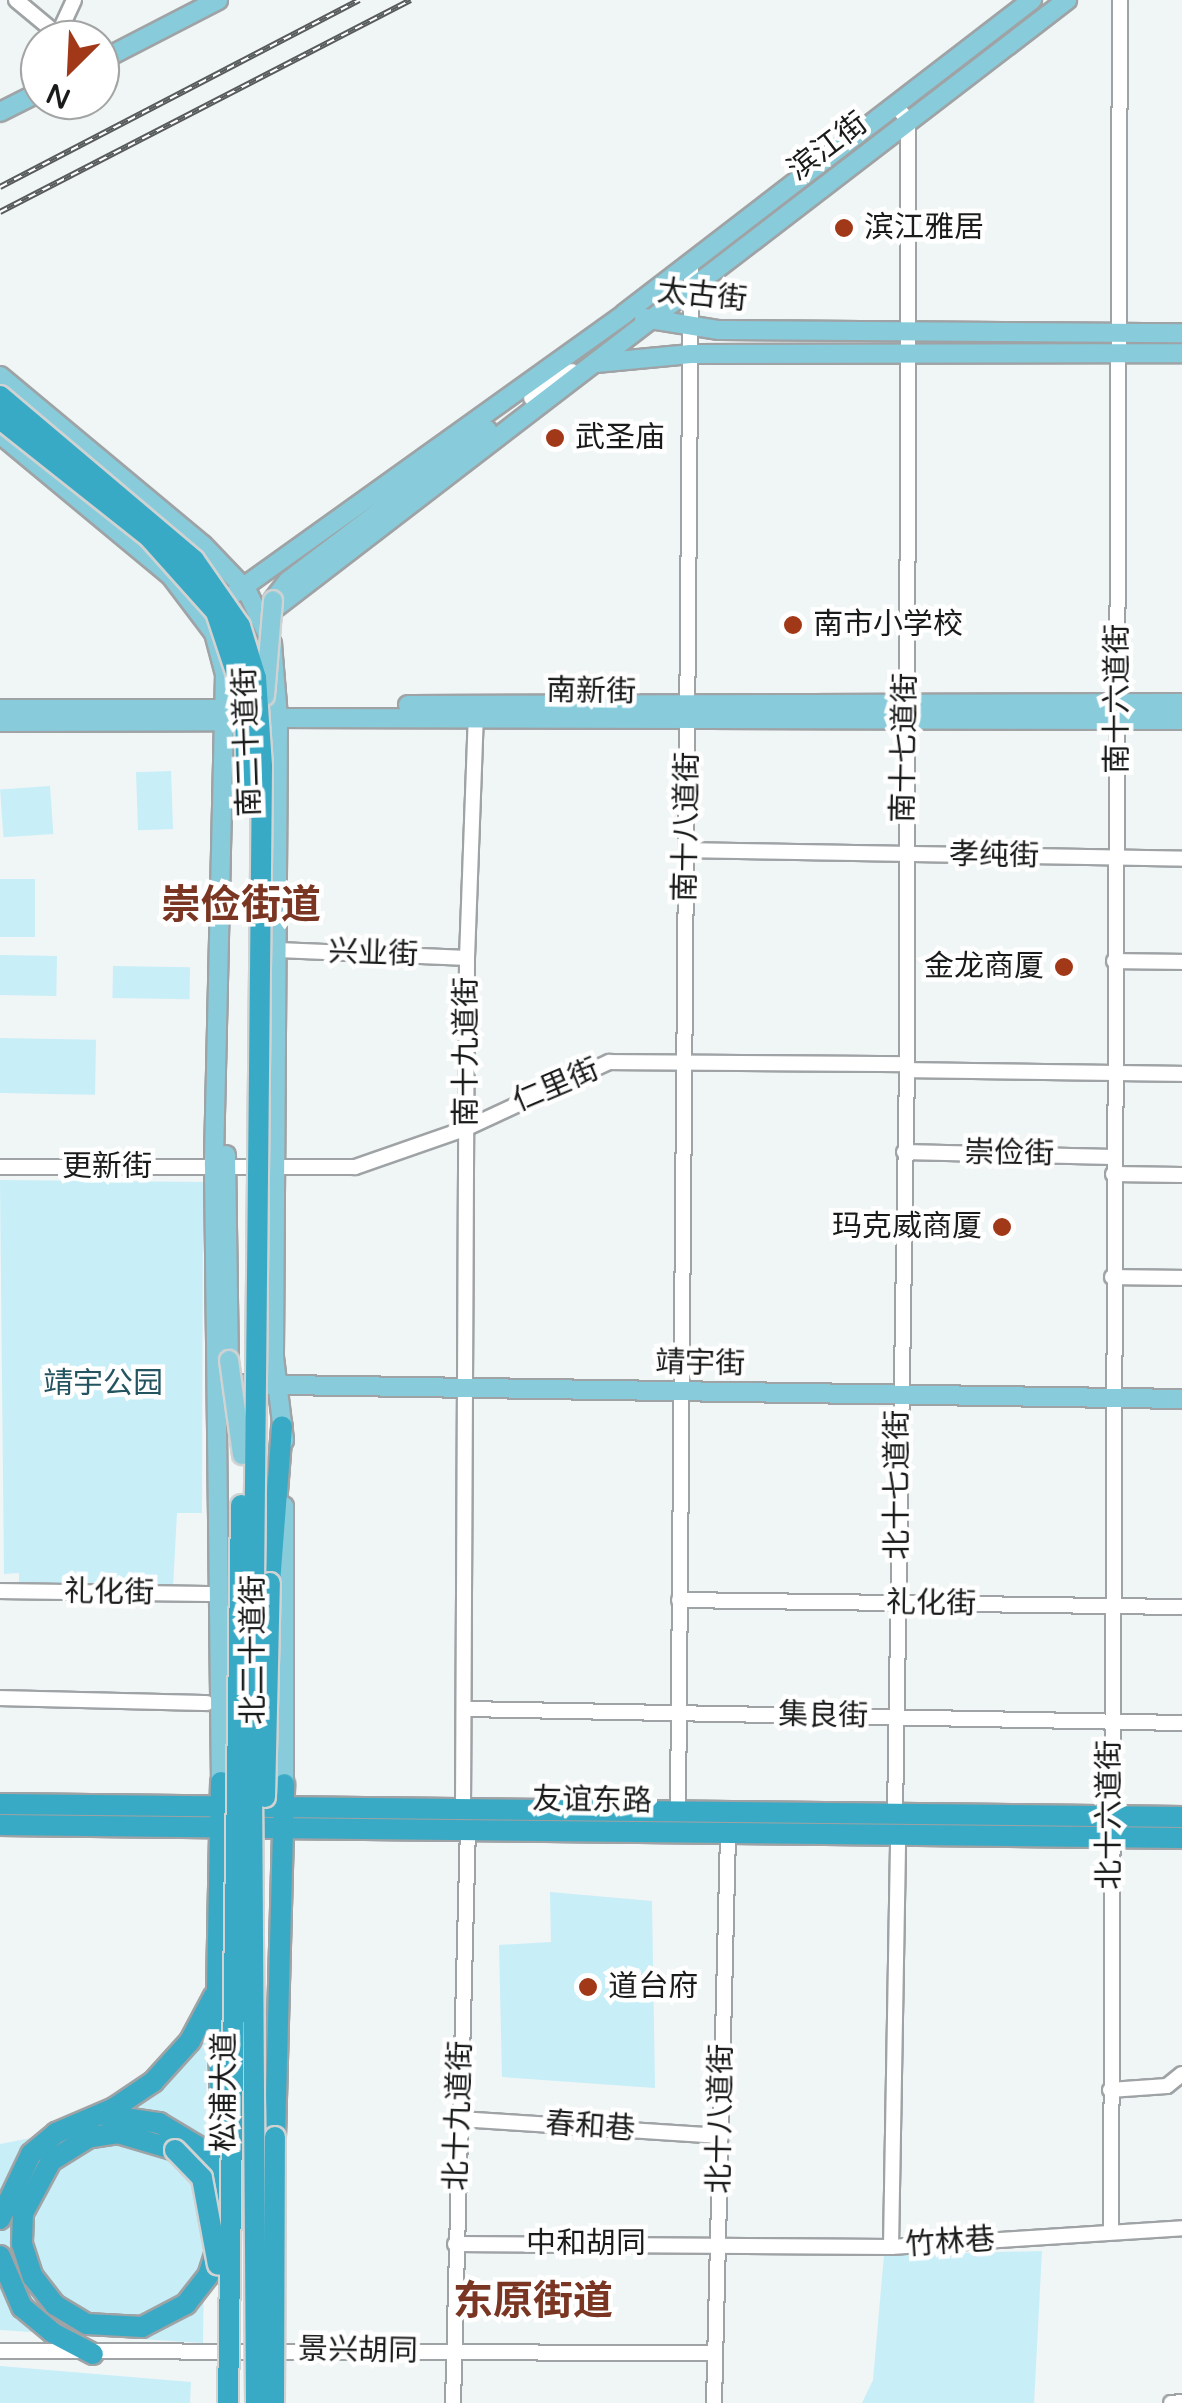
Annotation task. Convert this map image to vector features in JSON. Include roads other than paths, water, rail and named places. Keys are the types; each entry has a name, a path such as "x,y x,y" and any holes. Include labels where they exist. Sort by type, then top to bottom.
{"highway":[{"path":"0,396 166,533 217,585 250,651 262,766 235,1782"},
{"path":"0,418 179,566 216,612 236,658 245,699 242,1455 235,1782"},
{"path":"254,2003 270,1583 282,1426"},
{"name":"北二十道街","path":"216,2403 218,2266 210,2202 202,2178 176,2150 146,2136 104,2134 71,2146 40,2173 26,2201 22,2244 42,2292 71,2316 120,2330 157,2322 186,2304 208,2276 222,2228 217,1986 220,1815 235,1782"},
{"name":"松浦大道","path":"235,1782 254,2003 256,2403"},
{"name":"松浦大道","path":"228,2403 235,1782"},
{"name":"友谊东路","path":"0,1804 220,1815"},
{"name":"北二十道街","path":"274,2403 284,1805"},
{"name":"友谊东路","path":"0,1825 220,1815 284,1805 728,1835 1110,1816 1182,1817"},
{"name":"友谊东路","path":"465,1818 678,1812 1110,1838 1182,1838"},
{"path":"0,2219 30,2154 56,2132 134,2096 172,2062 200,2026 217,1986"},
{"path":"97,2114 159,2123 207,2152 220,2169"},
{"path":"0,2256 22,2306 52,2334 93,2354"}],"main road":[{"path":"120,42 200,0"},
{"path":"120,51 218,0"},
{"name":"滨江街","path":"624,314 1032,0"},
{"name":"滨江街","path":"623,337 1066,0"},
{"name":"太古街","path":"247,591 624,314 691,325 905,332 1182,333"},
{"name":"太古街","path":"261,618 596,363 623,337"},
{"name":"太古街","path":"596,363 691,354 1182,352"},
{"name":"南二十道街","path":"0,376 174,518 247,591 261,618 277,668 276,1164"},
{"name":"太古街","path":"262,766 273,600 288,581 531,398"},
{"name":"南二十道街","path":"0,434 142,546 196,602 214,632 225,716 220,1166"},
{"path":"196,602 247,591"},
{"path":"214,632 261,618"},
{"name":"南新街","path":"1119,713 1182,703"},
{"name":"南新街","path":"0,708 225,716"},
{"name":"南新街","path":"0,722 278,712 907,711 1119,713 1182,720"},
{"name":"南新街","path":"278,712 476,717 688,712"},
{"name":"北二十道街","path":"276,1164 275,1384 282,1426 284,1805"},
{"path":"220,1166 229,1360 242,1455"},
{"name":"北二十道街","path":"220,1166 218,1594 235,1782"},
{"name":"靖宇街","path":"216,1384 1182,1400"}],"street":[{"path":"16,0 38,20"},
{"name":"南十六道街","path":"1112,1398 1119,713 1120,0"},
{"path":"895,105 908,120"},
{"name":"南十七道街","path":"899,1395 907,1067 904,854 908,120"},
{"name":"南十八道街","path":"682,1392 692,262"},
{"name":"太古街","path":"531,398 623,337"},
{"name":"南十九道街","path":"464,1387 466,958 476,717"},
{"name":"孝纯街","path":"687,850 1182,859"},
{"name":"兴业街","path":"278,950 466,958"},
{"path":"1114,961 1182,962"},
{"name":"仁里街","path":"276,1164 355,1167 466,1128 588,1066 683,1062 1182,1074"},
{"name":"崇俭街","path":"904,1152 1113,1157"},
{"name":"更新街","path":"0,1168 276,1164"},
{"path":"1114,1174 1182,1175"},
{"path":"1112,1277 1182,1278"},
{"name":"北十九道街","path":"453,2403 465,1818 464,1387"},
{"path":"678,1812 682,1392"},
{"name":"北十七道街","path":"891,2247 899,1395"},
{"name":"北十六道街","path":"1111,2232 1112,1398"},
{"name":"礼化街","path":"0,1591 218,1594"},
{"name":"礼化街","path":"679,1600 1182,1607"},
{"path":"0,1698 207,1703"},
{"name":"集良街","path":"465,1708 1182,1723"},
{"name":"北十八道街","path":"714,2403 728,1835"},
{"path":"1110,2090 1167,2086 1182,2074"},
{"name":"春和巷","path":"459,2119 720,2136"},
{"name":"竹林巷","path":"718,2244 891,2247 1182,2228"},
{"name":"中和胡同","path":"455,2244 718,2244"},
{"name":"景兴胡同","path":"0,2351 715,2353"},
{"path":"1172,2403 1182,2402"}],"railway":[{"path":"0,187 359,0"},
{"path":"0,212 410,0"}],"place":[{"name":"滨江雅居","path":"844,228"},
{"name":"武圣庙","path":"555,438"},
{"name":"南市小学校","path":"793,625"},
{"name":"金龙商厦","path":"1064,967"},
{"name":"玛克威商厦","path":"1002,1227"},
{"name":"道台府","path":"588,1987"}],"district":[{"name":"崇俭街道","path":"241,905"},
{"name":"东原街道","path":"533,2301"}],"park label":[{"name":"靖宇公园","path":"103,1384"}]}
